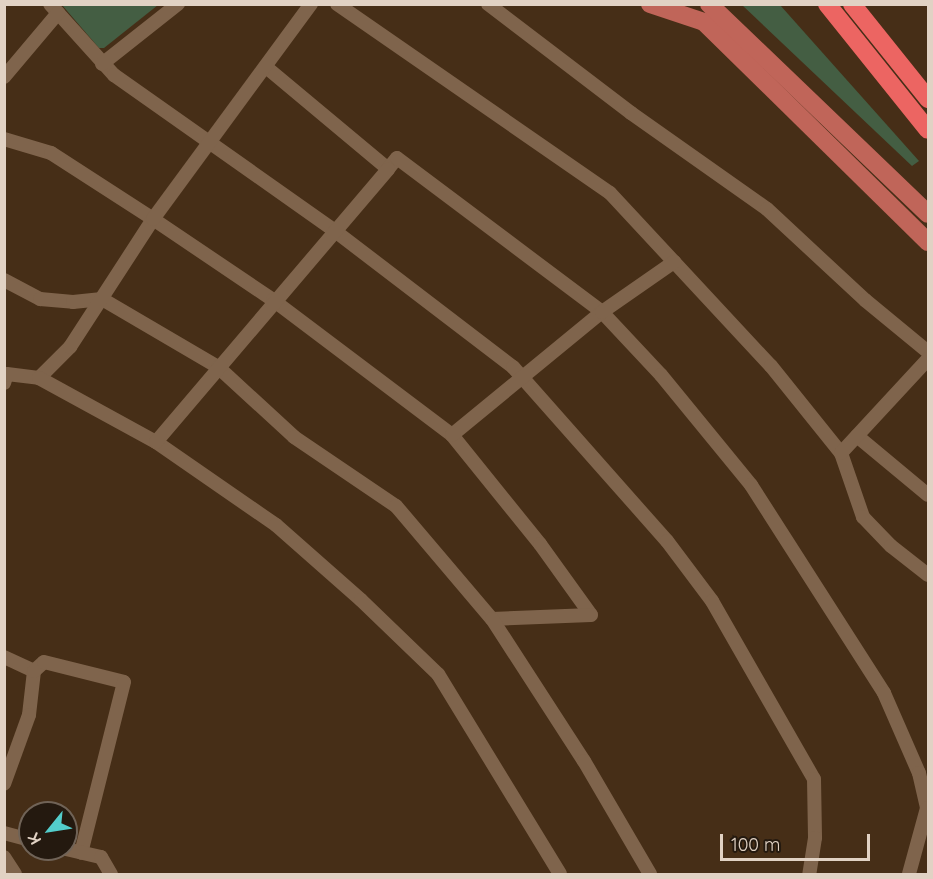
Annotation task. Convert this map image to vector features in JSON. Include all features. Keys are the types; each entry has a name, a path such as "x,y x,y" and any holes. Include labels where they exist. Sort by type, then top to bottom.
{"highway":[{"path":"827,4 928,130"},
{"path":"852,4 928,99"}],"main road":[{"path":"650,4 704,22 928,242"},
{"path":"709,4 928,214"}],"street":[{"path":"102,64 178,4"},
{"path":"39,378 70,347 153,219 311,4"},
{"path":"337,4 610,193 771,366 841,453 863,517 891,546 928,575"},
{"path":"488,4 631,113 767,209 864,300 928,352"},
{"path":"4,77 54,9 102,64 335,231 513,367 667,541 712,601 763,686 814,779 815,838 809,874"},
{"path":"266,67 388,170"},
{"path":"4,139 51,153 153,219 273,300 452,435 540,544 591,615 492,619"},
{"path":"156,442 273,300 397,158 602,312 661,375 751,485 792,544 884,693 919,773 927,808 909,874"},
{"path":"452,435 602,312 674,262"},
{"path":"4,280 40,299 73,302 102,298 218,367 294,437 396,506 492,619 584,761 650,874"},
{"path":"841,453 928,359"},
{"path":"5,376 39,378 156,442 276,525 438,674 560,874"},
{"path":"857,436 928,495"},
{"path":"4,657 34,671"},
{"path":"4,784 29,715 34,671 44,662 124,682 81,853"},
{"path":"78,852 101,857 111,874"},
{"path":"4,857 15,874"}],"green space":[{"path":"62,5 158,5 104,48 99,48"},
{"path":"742,5 780,5 919,161 912,166"}]}
